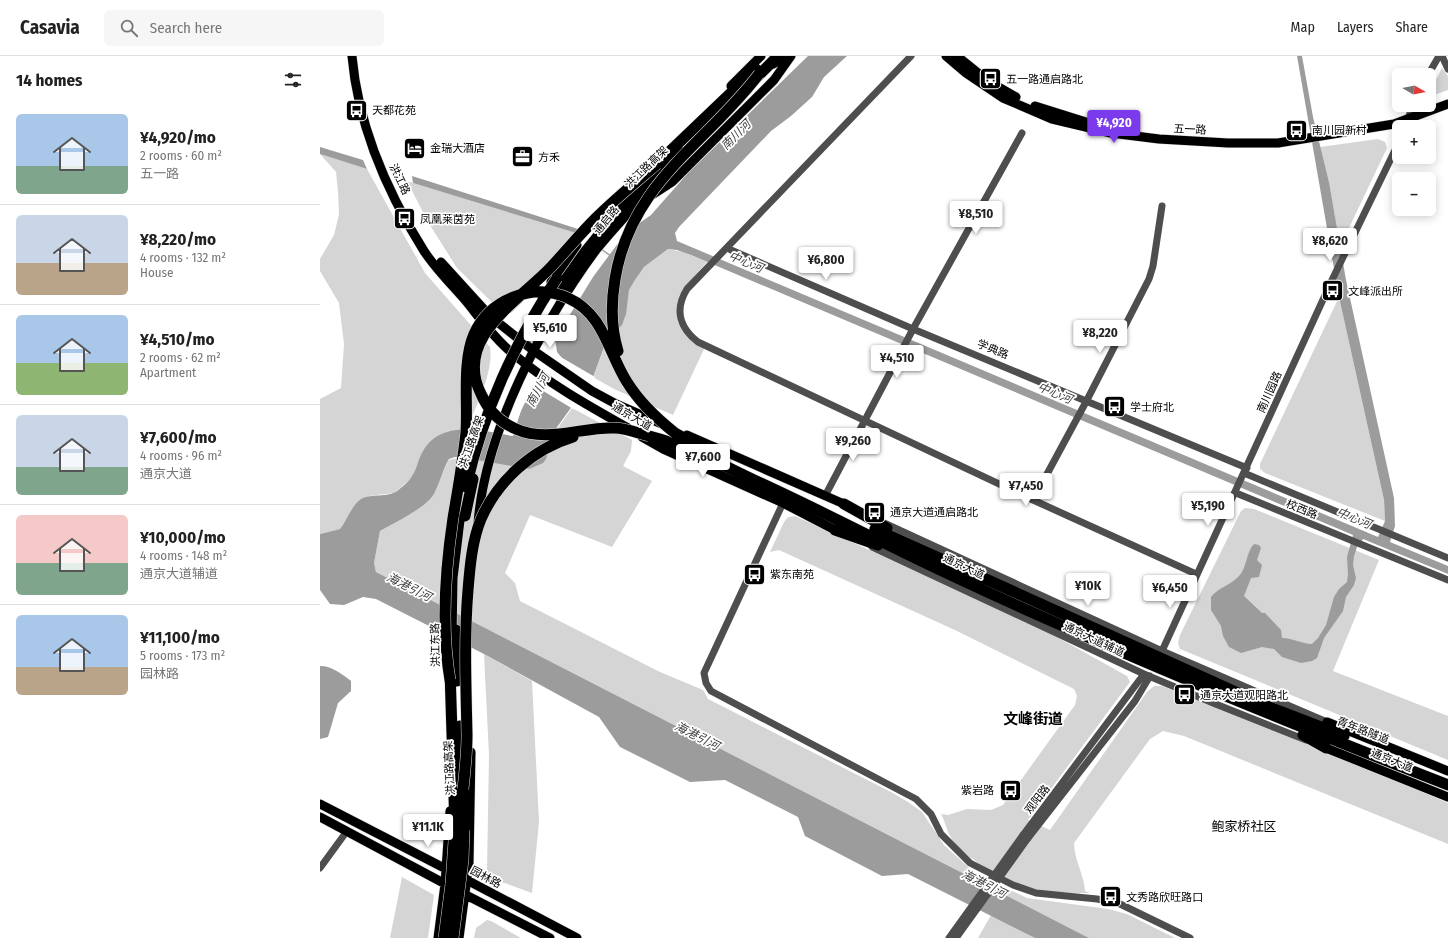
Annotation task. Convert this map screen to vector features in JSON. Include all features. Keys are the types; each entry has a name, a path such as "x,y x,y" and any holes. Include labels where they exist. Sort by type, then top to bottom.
{"highway":[{"name":"洪江路高架","path":"444,938 451,884 455,827 455,782 450,680 452,585 458,531 470,469 494,396 515,347 557,278 601,222 657,164 769,56"},
{"name":"洪江路高架","path":"453,938 463,860 463,789 456,655 458,570 474,471 500,399 521,352 545,310 586,251 617,213 778,56"},
{"path":"675,433 636,389 620,359 612,321 612,292 617,267 629,229 636,214 659,182 685,153 742,96 759,74"},
{"path":"649,436 626,429 612,428 547,435 523,432 508,426 492,412 479,391 475,367 476,355 480,343 486,330 495,319 546,273 611,203 657,164"},
{"path":"450,680 445,653 445,585 453,517 463,460 468,359 474,335 490,312 502,302 516,296 535,291 559,295 578,303 588,310 597,322 626,381 640,401 657,419 675,433"},
{"path":"463,789 467,737 465,668 468,585 475,535 485,510 509,476 522,464 549,446 563,440 593,433 624,433 649,436"},
{"name":"通京大道","path":"675,433 727,460 844,514 958,573 1138,659 1269,711"},
{"name":"通京大道","path":"649,436 690,450 844,514"},
{"path":"844,514 958,573"},
{"path":"835,530 958,573"},
{"path":"1269,711 1327,722"},
{"path":"1269,711 1326,748"},
{"name":"青年路隧道","path":"1269,711 1448,777"},
{"name":"青年路隧道","path":"1269,711 1448,785"}],"main road":[{"name":"洪江路","path":"352,56 366,124 387,183 425,252 486,326 510,351"},
{"name":"洪江路","path":"357,56 361,82 377,142 391,178 418,229 432,252 483,309 516,337"},
{"name":"通启路","path":"516,337 555,275 575,247 606,212 761,56"},
{"name":"通启路","path":"534,351 578,276 596,251 627,214 701,134 773,64 787,56"},
{"path":"627,214 639,203 672,182 774,80 790,56"},
{"name":"五一路","path":"946,56 961,70 1003,98 1068,125 1110,133 1160,139 1278,143 1319,134 1392,123"},
{"name":"五一路","path":"956,56 988,81 1008,93 1038,107 1079,121 1114,128 1194,136 1275,138 1308,136"},
{"name":"五一路","path":"1409,120 1448,98"},
{"name":"五一路","path":"1409,120 1448,104"},
{"name":"洪江东路","path":"438,938 445,884 451,781 447,603 455,528 470,460 479,428 516,337"},
{"name":"通京大道","path":"516,337 553,365 592,391 616,404 825,496 844,514"},
{"name":"通京大道","path":"510,351 545,378 584,403 665,450 784,503 835,530"},
{"path":"459,938 468,881 472,783 468,653 469,610 480,499 489,463 499,433 534,351"},
{"name":"通京大道","path":"1327,722 1448,772"},
{"name":"通京大道","path":"1326,748 1448,797"},
{"name":"园林路","path":"320,804 577,938"},
{"path":"320,817 550,938"}],"street":[{"path":"912,56 696,279 683,296 680,306 679,314 685,329 698,342 1032,500 1196,574"},
{"path":"1432,68 1439,56"},
{"path":"1442,56 1448,69"},
{"path":"825,496 913,329 1022,133"},
{"name":"南川园路","path":"1162,651 1332,280 1392,157"},
{"path":"1032,500 1087,400 1149,279 1153,266 1162,206"},
{"name":"学典路","path":"731,250 913,329 1087,400 1245,472"},
{"name":"校西路","path":"1245,472 1448,558"},
{"name":"校西路","path":"1236,491 1448,580"},
{"path":"784,503 704,673 706,683 711,691 916,799 931,814 941,834 970,863 1013,885 1036,893 1097,899 1118,903 1190,938"},
{"name":"通京大道辅道","path":"844,514 1327,722"},
{"name":"通京大道辅道","path":"835,530 1147,675 1212,703 1326,748"},
{"name":"观阳路","path":"948,938 1026,837 1147,675"},
{"path":"320,868 347,831"},
{"name":"观阳路","path":"956,938 1026,837"}],"shaded area":[{"path":"1442,68 1448,76 1448,90 1436,94 1436,80"},
{"path":"1378,139 1385,142 1387,148 1340,247 1329,182 1320,147"},
{"path":"320,154 367,169 425,273 490,347 491,357 487,378 467,429 423,451 412,478 394,493 369,496 356,504 340,529 320,534 320,399 341,388 344,344 339,303 320,271 320,259 334,235 339,214 336,172"},
{"path":"407,181 576,233 542,272 522,303 511,313 503,313 457,268 428,222"},
{"path":"668,249 683,252 707,262 691,280 680,298 681,327 705,347 673,415 614,389 593,377 606,343 624,320 629,290 644,267"},
{"path":"1339,297 1384,500 1385,521 1265,473 1260,469 1260,464"},
{"path":"572,408 632,440 631,451 623,466 652,481 612,547 530,515 505,573 515,583 520,601 660,672 703,690 708,699 908,802 922,812 944,845 976,874 1027,898 1108,909 1127,914 1175,938 1089,938 376,572 374,563 380,531 417,510 430,500 449,460 457,458 477,459 529,469"},
{"path":"1245,508 1254,509 1379,560 1333,671 1448,716 1448,760 1180,649 1178,643 1180,635 1241,511"},
{"path":"795,516 1046,631 1127,676 1130,682 1028,820 1050,830 1147,692 1154,686 1162,686 1448,803 1448,844 1184,736 1163,731 1150,739 1074,843 1074,849 1085,891 1090,893 1035,890 1003,878 970,857 954,842 941,814 948,815 967,809 991,810 1003,805 1075,705 1077,696 1074,689 957,631 779,550 770,552 784,522 788,517"},
{"path":"484,654 532,681 539,822 532,893 491,878 487,873 489,755"},
{"path":"402,877 434,895 428,938 390,938"},
{"path":"991,915 1035,938 978,938"},
{"path":"487,920 521,938 474,938 476,928"}],"water":[{"name":"南川河","path":"808,56 847,56 824,77 812,97 791,116 771,131 679,227 675,233 677,241 1378,537 1385,521 1384,500 1339,297 1297,56 1302,56 1313,117 1329,182 1346,280 1394,498 1395,526 1390,542 1448,566 1448,574 1363,539 1357,547 1354,556 1353,565 1356,578 1354,585 1346,597 1343,611 1324,638 1317,658 1312,661 1301,663 1282,657 1274,649 1262,647 1241,653 1229,647 1223,636 1221,626 1211,610 1211,597 1242,573 1251,547 1254,544 1259,545 1261,548 1257,560 1262,565 1259,577 1251,578 1244,596 1262,613 1265,613 1281,630 1282,638 1312,644 1318,638 1326,625 1334,597 1339,589 1347,582 1347,557 1353,535 691,255 677,250 668,249 644,267 629,290 626,314 622,325 606,342 593,377 555,430 546,459 543,463 529,469 466,458 455,457 449,459 436,490 430,500 417,510 380,531 374,563 376,572 1089,938 1035,938 908,874 882,876 805,836 798,817 725,780 690,782 620,747 599,717 484,654 376,599 363,597 344,605 330,604 320,590 320,534 340,529 355,505 361,499 370,496 393,493 403,486 411,478 421,454 431,441 441,434 464,430 476,430 513,436 526,401 536,392 542,391 562,358 557,352 555,339 593,277 616,246 628,231 651,215 688,173"},
{"path":"320,147 363,160 367,169 320,154"},
{"path":"412,176 578,229 576,233 413,183"},
{"path":"320,666 333,669 351,681 351,691 338,703 328,737 320,739"}],"pier":[{"path":"559,356 595,377 573,409 540,389"}],"waterway":[{"path":"601,249 611,256"}],"place":[{"name":"五一路通启路北","path":"990,79"},
{"name":"天都花苑","path":"357,110"},
{"name":"南川园新村","path":"1296,130"},
{"name":"金瑞大酒店","path":"415,148"},
{"name":"方禾","path":"522,157"},
{"name":"凤凰莱茵苑","path":"404,219"},
{"name":"文峰派出所","path":"1333,291"},
{"name":"学士府北","path":"1115,407"},
{"name":"通京大道通启路北","path":"874,512"},
{"name":"紫东南苑","path":"755,574"},
{"name":"通京大道观阳路北","path":"1184,695"},
{"name":"紫岩路","path":"1010,790"},
{"name":"文秀路欣旺路口","path":"1110,897"}],"district":[{"name":"文峰街道","path":"1033,719"},
{"name":"鲍家桥社区","path":"1244,826"}],"water label":[{"name":"中心河","path":"746,262"},
{"name":"中心河","path":"1055,393"},
{"name":"中心河","path":"1354,518"},
{"name":"海港引河","path":"409,587"},
{"name":"海港引河","path":"697,736"},
{"name":"海港引河","path":"984,884"}]}
